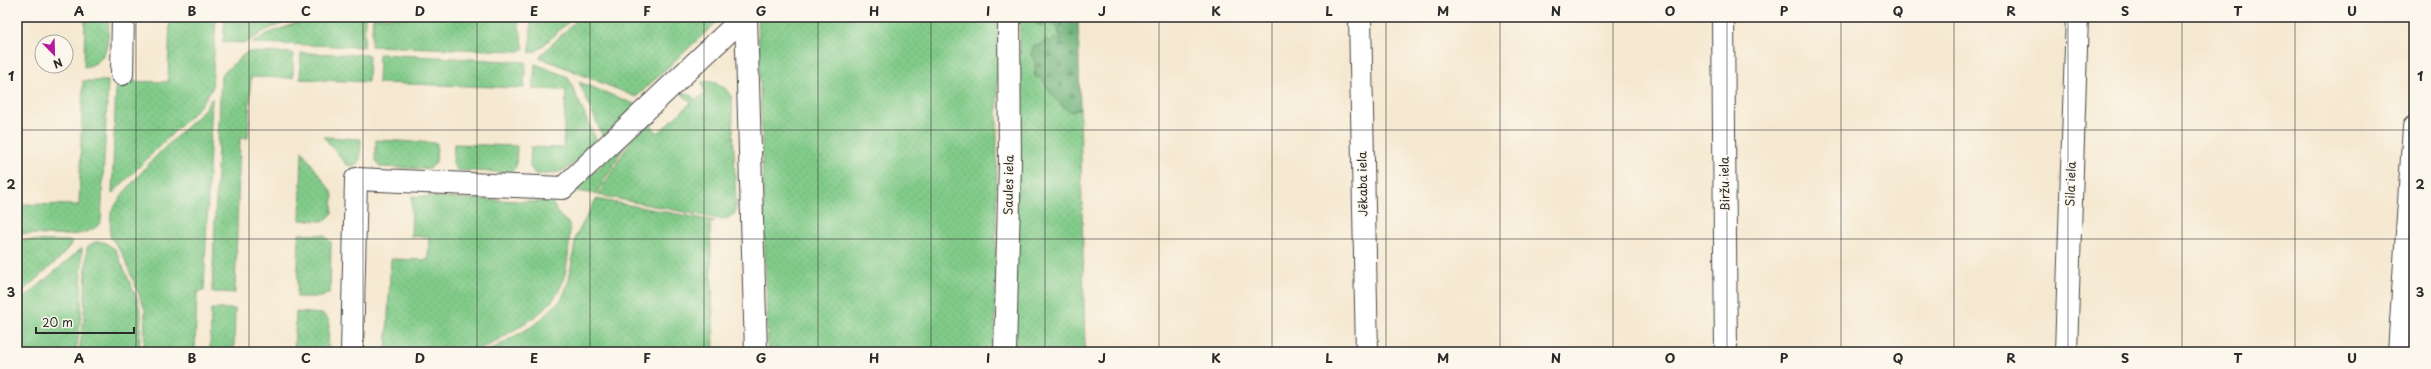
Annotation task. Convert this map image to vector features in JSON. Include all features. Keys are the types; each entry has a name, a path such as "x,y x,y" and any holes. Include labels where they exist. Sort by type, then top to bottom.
{"street":[{"path":"122,74 123,17"},
{"path":"352,352 356,179 563,188 745,17"},
{"path":"745,17 756,352"},
{"name":"Saules iela","path":"1005,352 1010,162 1009,17"},
{"name":"Jēkaba iela","path":"1360,17 1367,352"},
{"name":"Biržu iela","path":"1723,17 1726,352"},
{"name":"Sila iela","path":"2066,352 2077,17"},
{"path":"2399,352 2414,127"}],"green space":[{"path":"85,17 109,17 108,41 103,55 92,65 84,67"},
{"path":"170,17 216,17 212,89 199,107 112,194 116,81 168,82"},
{"path":"225,17 300,17 266,30 246,43 223,42"},
{"path":"312,17 365,17 364,47 252,43 267,34"},
{"path":"373,17 517,17 524,48 520,51 371,46"},
{"path":"531,17 574,17 538,50 530,53"},
{"path":"580,17 722,17 636,97 539,57"},
{"path":"758,17 998,17 995,352 768,352"},
{"path":"1020,17 1034,17 1042,26 1049,23 1058,28 1061,41 1052,42 1031,55 1035,62 1035,76 1042,78 1070,112 1080,109 1085,352 1014,352"},
{"path":"1034,17 1078,17 1080,109 1070,112 1065,109 1054,97 1042,78 1035,77 1035,62 1031,55 1034,45 1039,46 1046,40 1052,42 1054,38 1061,41 1058,28 1049,23 1042,26 1038,25"},
{"path":"247,52 293,53 293,78 251,77 248,138 240,138 235,293 212,292 221,75"},
{"path":"301,53 369,55 368,82 300,79"},
{"path":"379,54 526,62 524,88 378,83"},
{"path":"535,64 568,77 597,142 570,167 555,173 535,174 530,167 531,147 563,148 566,90 533,89"},
{"path":"83,81 108,81 101,221 95,228 87,232 76,234 50,235 17,233 17,204 79,205"},
{"path":"579,82 637,105 603,137"},
{"path":"702,82 716,83 724,87 732,99 736,205 735,213 728,218 720,219 598,195 633,137 648,122 658,133 691,103 681,93 688,93 696,100 705,94"},
{"path":"212,98 204,291 197,292 195,352 144,352 145,310 123,255 110,236 111,212 122,195 154,158 202,112"},
{"path":"324,137 361,139 360,159 355,166 347,165"},
{"path":"376,140 437,143 436,162 430,169 380,167 375,159"},
{"path":"627,142 596,194 576,191 577,188"},
{"path":"454,144 517,146 516,167 510,173 457,170 453,164"},
{"path":"302,151 333,194 332,214 324,221 300,220"},
{"path":"412,196 538,202 545,200 552,202 559,215 569,224 570,228 567,266 558,292 551,302 527,322 477,351 452,354 386,352 391,259 428,260 429,237 411,236"},
{"path":"596,199 715,221 710,224 714,352 487,352 536,324 562,299 569,280 576,236"},
{"path":"299,234 324,235 331,242 330,292 322,297 297,297"},
{"path":"17,240 69,241 72,243 59,259 17,296"},
{"path":"95,242 104,242 115,249 138,301 141,315 139,352 79,352 84,318 87,247"},
{"path":"82,248 81,317 76,352 17,352 17,304"},
{"path":"211,309 235,309 234,352 210,352"},
{"path":"296,312 323,314 329,320 328,352 294,352"}]}
